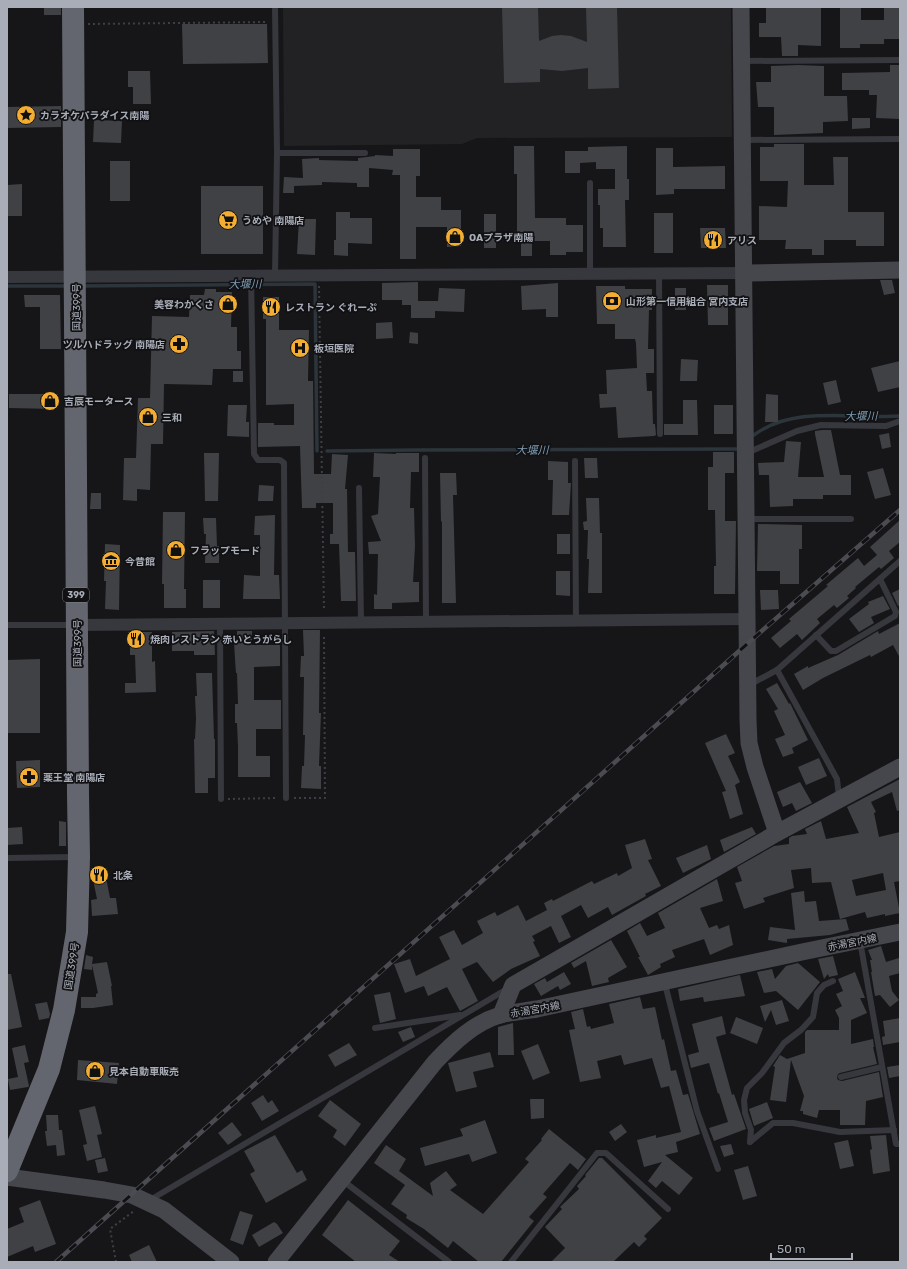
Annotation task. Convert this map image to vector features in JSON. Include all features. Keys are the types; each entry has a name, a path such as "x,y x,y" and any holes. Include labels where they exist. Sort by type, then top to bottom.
{"highway":[{"name":"国道399号","path":"7,1171 49,1069 64,1010 77,932 79,857 76,624 76,277 73,16"}],"street":[{"path":"741,7 745,273 746,619 749,743 755,767 777,833"},
{"path":"7,277 659,272 745,273 900,270"},
{"path":"76,624 746,619"},
{"path":"501,1015 513,985 777,833 900,767"},
{"name":"赤湯宮内線","path":"276,1262 435,1062 454,1042 478,1024 501,1015 537,1009 900,932"},
{"path":"7,1177 132,1195 164,1210 231,1262"}],"lane":[{"path":"274,275 277,153 275,7"},
{"path":"741,62 900,60"},
{"path":"742,140 900,139"},
{"path":"277,153 365,153"},
{"path":"590,183 590,273"},
{"path":"659,272 660,434"},
{"path":"251,275 254,454 258,460 280,460 284,463 286,798"},
{"path":"745,454 796,432 821,425 886,426 900,421"},
{"path":"425,458 426,621"},
{"path":"575,461 576,620"},
{"path":"359,488 362,622"},
{"path":"746,519 851,519"},
{"path":"747,686 777,670 900,561"},
{"path":"816,635 831,651 836,651 895,616 896,612 880,579"},
{"path":"220,623 221,799"},
{"path":"7,625 76,624"},
{"path":"777,670 837,779 840,799"},
{"path":"7,858 79,857"},
{"path":"860,941 896,1144 900,1144"},
{"path":"833,981 824,985 817,993 813,1018 801,1030 784,1043 762,1073 747,1088 744,1100 745,1113 751,1130 750,1142 773,1122 793,1123 840,1132 894,1130"},
{"path":"664,982 697,1111 718,1169"},
{"path":"147,1202 513,985"},
{"path":"375,1028 464,1014"},
{"path":"841,1077 882,1068"},
{"path":"511,1262 597,1153 606,1153 668,1209"},
{"path":"341,1179 449,1262"}],"path":[{"path":"73,16 276,22"},
{"path":"221,799 325,798 319,275"},
{"path":"116,1262 110,1229 147,1202"}],"shaded area":[{"path":"283,7 731,7 732,137 477,138 462,144 284,146"}],"building":[{"path":"44,7 61,7 61,15 44,15"},
{"path":"502,7 538,7 539,41 552,36 561,35 571,36 587,42 586,7 617,7 619,88 588,89 588,68 562,71 540,69 540,82 504,83"},
{"path":"766,7 821,7 821,46 798,45 798,56 782,56 781,37 759,37 759,23 766,23"},
{"path":"840,7 861,7 861,20 884,20 884,7 900,7 900,39 884,39 884,44 860,44 860,48 840,48"},
{"path":"182,24 267,24 268,63 183,64"},
{"path":"890,65 900,65 900,119 876,118 877,95 869,95 869,90 842,90 842,73 890,72"},
{"path":"771,66 824,66 824,96 847,96 848,121 823,122 823,133 774,135 774,107 758,107 756,82 771,82"},
{"path":"128,71 150,71 151,104 133,104 133,87 128,87"},
{"path":"61,106 61,127 7,128 7,107"},
{"path":"852,118 870,118 870,128 852,129"},
{"path":"94,120 122,121 121,143 93,142"},
{"path":"774,144 804,144 804,185 834,185 833,157 848,157 848,212 884,212 884,246 856,246 856,240 824,240 824,255 812,255 812,249 785,249 786,240 759,240 759,206 787,207 788,181 760,181 760,147 774,147"},
{"path":"514,146 534,146 535,218 566,218 566,225 583,225 583,252 566,252 566,255 550,255 550,241 532,241 532,256 521,256 521,241 517,241 517,174 514,174"},
{"path":"627,146 627,179 629,179 629,200 625,200 626,247 603,247 603,228 600,228 598,189 615,189 615,169 596,169 596,162 580,163 580,173 565,173 565,151 588,151 588,147"},
{"path":"656,148 673,148 673,167 725,166 725,189 674,189 674,194 656,195"},
{"path":"393,149 420,149 420,176 416,176 416,197 441,197 441,210 461,210 461,246 447,247 447,227 416,227 416,259 400,259 400,175 392,175 393,170 369,168 369,187 357,187 357,183 322,182 322,185 294,186 294,193 283,193 284,177 303,178 302,159 319,158 319,160 358,161 358,158 375,155 393,156"},
{"path":"110,161 130,161 130,201 110,201"},
{"path":"22,184 22,216 7,216 7,185"},
{"path":"201,186 263,186 263,254 201,254"},
{"path":"336,212 350,212 350,218 372,218 372,244 348,243 348,256 334,255 334,240 336,240"},
{"path":"654,213 673,213 673,253 654,253"},
{"path":"484,214 496,214 496,248 484,248"},
{"path":"299,219 316,219 315,255 297,254"},
{"path":"700,228 725,228 726,248 701,248"},
{"path":"880,280 892,280 895,293 884,295"},
{"path":"418,282 418,301 438,301 439,288 465,289 464,312 435,311 435,318 411,318 411,305 402,305 402,300 382,300 382,283"},
{"path":"558,283 558,317 546,317 546,309 522,310 521,286"},
{"path":"707,285 728,285 728,325 708,325"},
{"path":"596,286 625,286 625,289 652,289 652,310 649,310 648,349 654,349 654,373 646,373 647,391 652,391 653,424 655,424 656,435 654,436 618,438 616,407 600,408 599,394 607,394 606,370 637,368 635,339 615,339 615,324 597,324"},
{"path":"675,288 686,288 686,310 675,310"},
{"path":"205,289 216,289 216,292 232,292 231,327 237,327 237,351 241,351 241,369 213,369 212,385 164,384 163,444 151,444 150,490 137,489 137,501 123,500 124,458 136,458 138,398 150,398 152,316 189,317 190,295 204,295"},
{"path":"24,295 60,295 61,349 40,349 40,307 25,307"},
{"path":"263,297 279,297 279,330 309,330 308,381 313,381 314,474 331,474 332,454 348,455 345,489 347,489 348,552 355,552 356,601 341,601 339,544 330,544 330,534 333,534 333,503 316,503 316,508 302,508 300,446 258,447 258,423 294,425 294,404 266,405 266,319 263,319"},
{"path":"392,322 393,338 376,339 376,323"},
{"path":"410,332 418,333 418,344 409,343"},
{"path":"681,359 698,360 697,381 680,381"},
{"path":"900,361 900,387 878,392 871,368"},
{"path":"233,371 243,371 243,382 233,382"},
{"path":"836,380 841,402 828,405 823,383"},
{"path":"9,394 55,394 55,409 9,408"},
{"path":"766,394 778,395 778,422 765,422"},
{"path":"683,400 697,400 698,435 664,435 664,424 683,424"},
{"path":"228,405 247,405 246,422 249,422 249,437 227,436"},
{"path":"714,405 733,405 733,434 714,434"},
{"path":"831,430 840,475 851,475 851,495 823,495 823,499 793,499 793,506 770,507 769,475 759,475 758,463 784,462 786,441 801,442 798,477 824,477 815,434 815,431"},
{"path":"889,433 891,447 882,449 879,435"},
{"path":"713,452 734,452 734,473 725,473 725,521 736,521 735,594 714,594 714,566 716,566 715,510 708,510 708,467 713,467"},
{"path":"204,453 219,453 218,501 205,501"},
{"path":"374,453 419,453 419,472 411,472 410,508 414,508 415,546 413,582 419,582 419,602 392,603 392,609 374,609 374,594 377,595 378,554 369,554 368,542 381,541 371,516 378,514 380,477 373,477"},
{"path":"584,458 597,458 598,478 585,478"},
{"path":"548,461 568,462 568,483 571,483 569,515 552,515 553,480 548,480"},
{"path":"883,468 891,495 875,499 867,472"},
{"path":"440,473 456,473 457,495 453,495 456,603 442,603 442,521 441,522"},
{"path":"259,485 274,486 273,501 258,501"},
{"path":"91,493 101,493 101,509 90,509"},
{"path":"586,498 599,498 600,533 602,533 602,593 588,593 588,530 584,530 583,522 587,521"},
{"path":"163,512 185,512 184,589 186,589 186,608 164,608 164,584 162,584"},
{"path":"275,515 274,575 279,575 280,599 243,599 244,575 260,576 260,535 254,535 255,516"},
{"path":"203,518 216,518 219,563 205,563 206,534 204,534"},
{"path":"900,520 900,542 889,551 894,558 881,569 879,567 855,587 856,588 847,596 849,598 837,608 834,605 817,619 820,623 802,640 797,634 780,648 771,638 791,621 789,619 858,558 864,566 877,555 870,547"},
{"path":"758,524 802,525 802,549 799,549 799,584 780,584 780,571 757,571"},
{"path":"557,534 570,534 570,554 557,554"},
{"path":"105,544 120,545 119,610 105,609"},
{"path":"556,571 570,571 570,596 556,595"},
{"path":"203,580 220,580 220,608 203,608"},
{"path":"900,589 900,605 898,606 892,593"},
{"path":"760,590 778,590 779,609 761,610"},
{"path":"883,596 890,609 871,617 874,623 859,632 849,619 869,604 868,602"},
{"path":"900,623 900,658 893,645 871,657 870,655 823,678 803,690 794,674 808,666 808,668 838,655 878,631 879,634"},
{"path":"303,630 320,630 319,713 321,713 319,766 321,766 321,789 301,788 302,766 304,766 305,735 303,735 304,677 300,677 301,656 304,656"},
{"path":"214,631 215,655 194,655 194,651 172,651 172,632"},
{"path":"237,631 252,631 252,645 280,645 280,666 254,667 254,700 281,700 281,729 256,729 256,756 270,756 270,777 238,777 238,747 237,723 235,723 235,704 238,704 234,642 237,642"},
{"path":"130,632 152,632 152,662 155,661 156,692 125,693 125,683 136,683 135,655 130,655"},
{"path":"40,659 40,733 7,733 7,660"},
{"path":"196,673 212,673 215,778 208,778 208,793 195,793 194,739 196,719 195,696 197,696"},
{"path":"777,683 789,704 790,703 808,740 792,748 794,753 783,757 775,739 785,735 774,711 778,709 766,689"},
{"path":"726,734 735,753 728,756 740,782 735,785 743,814 730,819 722,792 726,791 705,743"},
{"path":"819,758 827,776 806,785 798,767"},
{"path":"40,760 40,787 17,788 16,761"},
{"path":"900,779 900,810 897,811 892,792 871,802 876,812 874,813 879,837 900,832 900,881 894,882 900,913 885,916 885,914 867,918 865,912 840,919 831,882 812,883 811,868 791,870 794,888 763,898 765,902 744,909 735,883 742,881 737,867 774,846 789,844 789,838 792,836 807,834 805,829 821,821 826,839 859,833 847,807","holes":["883,873 886,890 856,896 852,880"]},
{"path":"800,782 812,803 796,811 792,803 783,807 777,792"},
{"path":"59,821 66,822 66,846 59,846"},
{"path":"22,827 23,844 7,845 7,828"},
{"path":"752,827 756,834 724,852 720,840"},
{"path":"645,839 652,859 648,860 661,886 645,894 646,896 612,915 608,907 588,918 581,905 561,916 571,937 559,943 551,926 532,936 535,941 533,942 540,956 511,969 493,982 477,962 462,969 478,1001 460,1011 447,987 428,996 424,986 405,993 394,964 410,959 416,976 450,959 439,937 454,930 462,945 483,933 477,921 495,912 497,916 518,905 526,921 547,910 544,903 552,899 553,901 592,881 594,884 617,873 618,876 632,868 625,845"},
{"path":"707,845 711,859 683,873 676,858"},
{"path":"104,867 110,898 116,898 118,914 92,916 91,900 97,899 91,870"},
{"path":"717,879 723,901 700,908 709,928 717,925 719,929 729,925 733,945 710,955 704,939 672,950 675,957 660,964 661,967 648,975 638,957 640,957 627,931 640,923 647,936 665,928 658,913"},
{"path":"804,891 805,902 816,901 819,921 846,919 849,930 830,935 787,939 787,943 768,940 770,927 795,930 791,893"},
{"path":"611,940 627,967 608,978 609,982 592,986 586,961 574,968 571,963"},
{"path":"881,946 886,962 899,958 900,963 900,973 889,976 892,991 899,1000 890,1007 880,995 875,996 871,972 870,960 872,960 868,950"},
{"path":"86,955 93,957 92,964 107,962 112,986 113,1005 81,1008 81,997 96,997 96,994 98,993 92,965 92,970 84,969"},
{"path":"833,956 838,975 829,977 828,974 824,979 818,959"},
{"path":"798,963 820,982 798,1010 776,991 764,993 757,972 772,969 775,979 786,966"},
{"path":"564,972 571,984 560,990 558,986 541,996 534,984 545,978 547,982"},
{"path":"855,972 865,998 860,998 867,1013 851,1020 851,1044 873,1039 873,1047 877,1064 840,1073 838,1074 837,1078 838,1080 842,1081 879,1072 883,1097 866,1101 865,1125 840,1125 840,1110 819,1110 817,1118 803,1114 803,1111 800,1111 804,1096 791,1060 786,1102 770,1100 775,1067 773,1066 780,1055 787,1059 805,1053 805,1032 807,1030 839,1030 839,1018 835,1010 842,1006 836,994 843,991 838,979"},
{"path":"7,974 11,974 22,1027 7,1030"},
{"path":"740,975 745,996 704,1002 703,997 680,1001 678,989"},
{"path":"390,992 396,1019 380,1023 374,995"},
{"path":"640,997 643,1009 655,1007 662,1040 664,1039 671,1071 676,1070 683,1095 688,1094 700,1134 676,1142 678,1152 665,1155 693,1178 679,1195 662,1181 656,1188 648,1181 662,1162 644,1167 637,1140 656,1135 656,1138 681,1132 669,1086 661,1088 652,1058 624,1065 621,1055 597,1061 601,1078 580,1082 569,1030 575,1029 571,1012 583,1009 587,1027 590,1026 591,1029 614,1023 609,1004"},
{"path":"782,1000 789,1021 776,1025 771,1010 765,1022 760,1006"},
{"path":"47,1002 50,1014 49,1018 39,1020 35,1004"},
{"path":"722,1016 726,1034 716,1037 732,1095 734,1094 746,1129 714,1141 709,1128 728,1122 709,1063 691,1068 688,1055 699,1052 692,1024"},
{"path":"736,1017 763,1028 757,1044 730,1033"},
{"path":"900,1018 900,1042 883,1045 882,1037 885,1036 883,1021"},
{"path":"513,1023 514,1055 498,1055 498,1027"},
{"path":"411,1027 415,1037 403,1042 398,1032"},
{"path":"349,1043 357,1055 335,1067 328,1055"},
{"path":"538,1044 550,1073 533,1080 521,1051"},
{"path":"25,1045 29,1062 24,1063 29,1086 10,1090 8,1079 18,1077 12,1048"},
{"path":"490,1052 494,1067 473,1072 477,1087 456,1092 448,1063"},
{"path":"78,1060 119,1063 117,1084 77,1080"},
{"path":"900,1065 900,1076 889,1078 887,1067"},
{"path":"263,1095 268,1103 272,1100 279,1111 262,1121 251,1103"},
{"path":"530,1099 544,1099 544,1118 531,1119"},
{"path":"330,1100 361,1124 345,1146 333,1137 337,1130 318,1116"},
{"path":"767,1102 773,1118 754,1126 749,1109"},
{"path":"95,1106 102,1134 97,1135 102,1157 87,1161 83,1145 87,1144 79,1110"},
{"path":"46,1115 58,1115 59,1130 62,1130 65,1155 57,1156 56,1145 47,1146 45,1131 47,1131"},
{"path":"485,1120 497,1153 472,1162 469,1154 425,1166 420,1148 463,1136 460,1129"},
{"path":"232,1122 242,1135 228,1145 218,1133"},
{"path":"621,1124 627,1132 615,1141 609,1132"},
{"path":"549,1129 586,1159 578,1170 570,1163 543,1194 547,1197 529,1217 534,1221 501,1262 479,1262 453,1241 448,1248 424,1229 406,1218 407,1215 391,1204 405,1185 374,1163 386,1145 406,1159 399,1171 433,1196 430,1183 446,1171 457,1185 450,1190 483,1214 529,1162 525,1159 542,1140 541,1139"},
{"path":"275,1135 297,1173 302,1170 307,1180 266,1203 250,1174 255,1171 244,1151"},
{"path":"886,1135 890,1171 873,1174 870,1136"},
{"path":"848,1140 854,1166 840,1169 834,1143"},
{"path":"731,1144 734,1154 724,1157 720,1146"},
{"path":"105,1158 108,1171 98,1173 95,1160"},
{"path":"599,1158 602,1158 662,1218 644,1236 647,1239 639,1247 634,1242 613,1262 551,1262 565,1248 545,1227 562,1209 560,1207 579,1189 577,1186"},
{"path":"748,1166 757,1196 743,1200 734,1170"},
{"path":"40,1200 56,1244 35,1252 33,1246 7,1257 7,1229 24,1222 19,1208"},
{"path":"348,1200 400,1241 389,1255 400,1262 356,1262 322,1235"},
{"path":"240,1211 253,1215 243,1245 230,1240"},
{"path":"274,1222 283,1233 259,1247 252,1235"},
{"path":"149,1245 157,1262 132,1262 129,1255"}],"waterway":[{"name":"大堰川","path":"82,286 315,284 317,451"},
{"name":"大堰川","path":"7,286 68,286"},
{"name":"大堰川","path":"754,435 770,426 787,420 805,417 824,415 900,416"},
{"name":"大堰川","path":"327,451 736,449"}],"railway":[{"path":"56,1262 747,644 900,510"}],"place":[{"name":"カラオケパラダイス南陽","path":"26,115"},
{"name":"うめや 南陽店","path":"228,220"},
{"name":"OAプラザ南陽","path":"455,237"},
{"name":"アリス","path":"713,240"},
{"name":"山形第一信用組合 宮内支店","path":"612,301"},
{"name":"美容わかくさ","path":"228,304"},
{"name":"レストラン ぐれーぷ","path":"271,307"},
{"name":"ツルハドラッグ 南陽店","path":"179,344"},
{"name":"板垣医院","path":"300,348"},
{"name":"吉辰モータース","path":"50,401"},
{"name":"三和","path":"148,417"},
{"name":"フラップモード","path":"176,550"},
{"name":"今昔館","path":"111,561"},
{"name":"焼肉レストラン 赤いとうがらし","path":"136,639"},
{"name":"薬王堂 南陽店","path":"29,777"},
{"name":"北条","path":"99,875"},
{"name":"見本自動車販売","path":"95,1071"}]}
